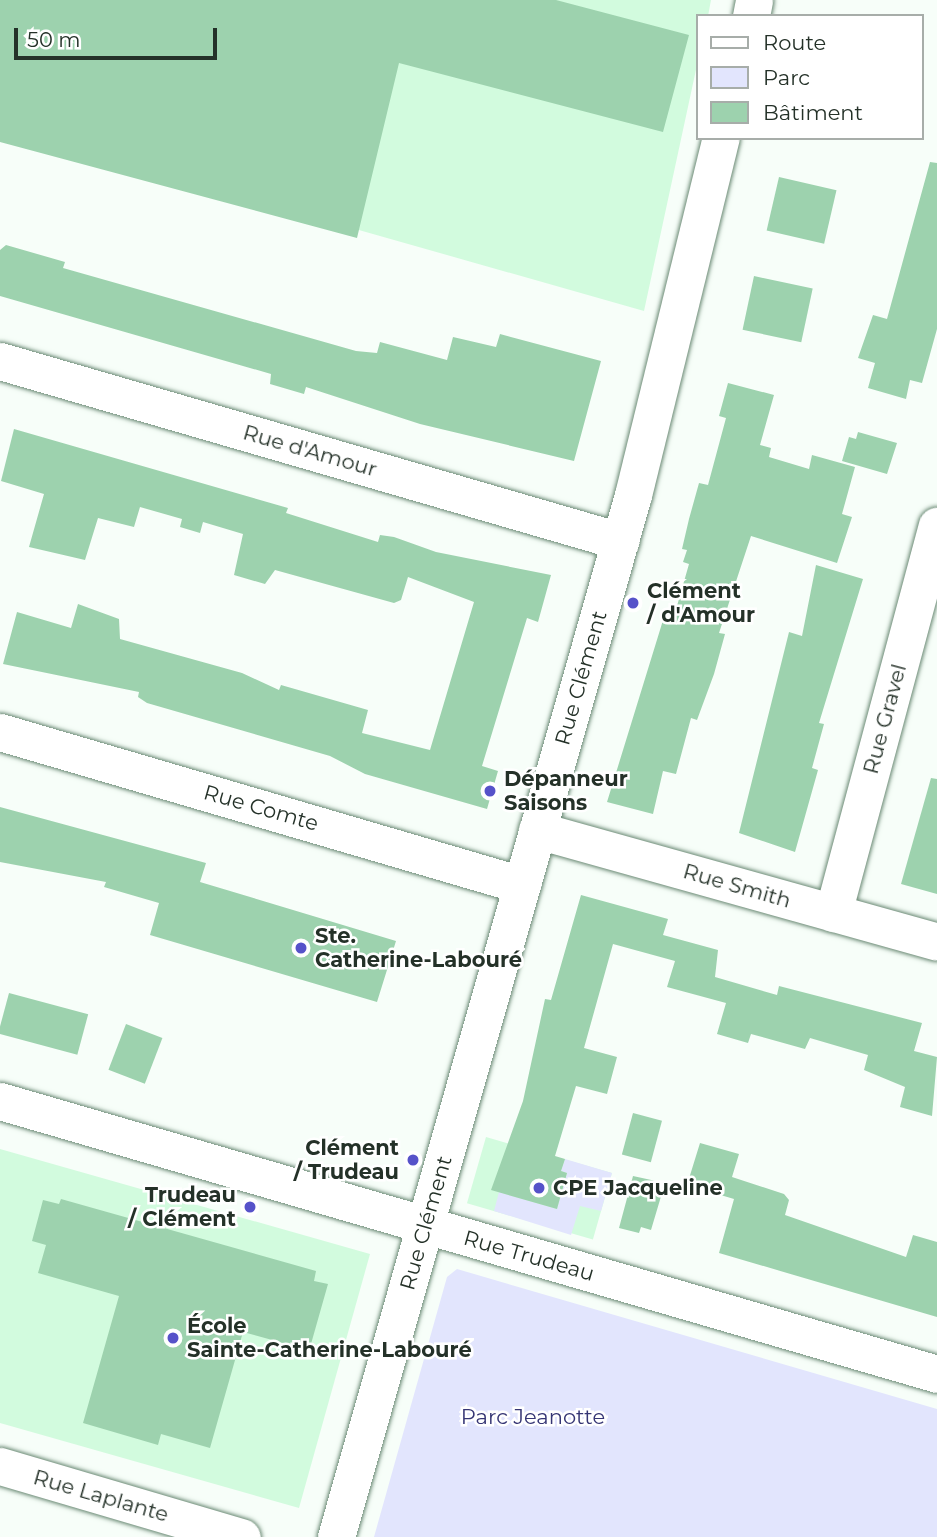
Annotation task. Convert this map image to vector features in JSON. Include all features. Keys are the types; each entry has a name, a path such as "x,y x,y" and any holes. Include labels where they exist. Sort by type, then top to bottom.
{"street":[{"name":"Rue Clément","path":"336,1537 620,541 720,140"},
{"name":"Rue d'Amour","path":"0,361 620,541"},
{"name":"Rue Gravel","path":"833,913 937,526"},
{"name":"Rue Comte","path":"0,732 522,885"},
{"name":"Rue Smith","path":"537,830 937,942"},
{"name":"Rue Trudeau","path":"0,1101 937,1374"},
{"name":"Rue Laplante","path":"0,1466 242,1537"}],"shaded area":[{"path":"0,0 711,0 708,14 696,14 696,70 644,311 0,128"},
{"name":"CPE Jacqueline","path":"486,1137 612,1173 593,1239 467,1203"},
{"name":"École Sainte-Catherine-Labouré","path":"0,1149 370,1254 299,1508 0,1423"}],"green space":[{"path":"565,1159 612,1173 601,1211 580,1206 571,1235 494,1211 499,1192 557,1209 567,1173 561,1171"},
{"name":"Parc Jeanotte","path":"457,1269 937,1409 937,1537 374,1537 447,1277"}],"building":[{"path":"0,0 556,0 689,35 663,132 399,63 357,238 0,142"},
{"path":"930,162 937,163 937,329 922,383 910,380 906,399 868,388 875,363 858,358 873,315 887,319"},
{"path":"779,177 836,190 824,244 767,231"},
{"path":"6,245 65,262 63,268 356,351 377,353 380,342 447,360 453,337 496,347 500,334 601,361 574,461 420,424 306,387 304,394 270,384 271,374 0,296 0,250"},
{"path":"754,276 813,288 801,342 743,330"},
{"path":"728,383 774,395 760,445 771,448 769,457 809,469 812,455 855,467 842,514 852,517 837,563 751,536 719,633 725,634 714,674 697,720 691,718 676,774 663,771 653,814 607,802 664,617 673,620 689,564 683,562 687,550 682,549 699,483 708,485 726,418 719,416"},
{"path":"14,429 288,508 286,513 378,542 380,535 394,537 436,552 551,575 538,622 527,618 482,766 498,771 487,809 365,774 330,756 147,703 138,697 139,692 3,664 17,612 71,628 78,604 119,619 120,639 242,673 279,690 281,685 368,710 362,733 430,750 474,602 408,577 401,600 394,603 275,570 265,584 234,575 243,534 203,522 200,533 180,527 182,519 140,507 134,527 98,518 85,560 29,547 44,494 1,481"},
{"path":"858,432 897,443 887,474 842,461 849,437 856,439"},
{"path":"816,565 863,579 819,723 824,724 812,768 818,770 795,852 739,833 789,632 802,636"},
{"path":"931,778 937,779 937,894 901,884"},
{"path":"0,807 206,863 200,882 396,941 377,1002 150,935 159,903 104,887 106,882 0,862"},
{"path":"581,895 668,919 663,935 718,950 715,977 777,995 779,986 922,1023 914,1051 937,1057 932,1116 900,1107 905,1087 864,1070 868,1055 810,1038 805,1049 751,1034 748,1043 717,1034 726,1003 667,987 675,961 613,944 584,1048 617,1057 607,1094 576,1086 555,1156 565,1159 561,1171 567,1173 557,1209 491,1190 523,1101 545,999 551,1000"},
{"path":"9,993 88,1014 77,1055 0,1034"},
{"path":"126,1024 162,1038 145,1084 108,1070"},
{"path":"633,1113 662,1121 651,1162 622,1155"},
{"path":"700,1143 739,1154 732,1177 784,1194 789,1200 785,1215 906,1257 913,1235 937,1242 937,1317 719,1253 734,1199 687,1185"},
{"path":"633,1176 665,1183 651,1230 641,1227 639,1233 619,1228"},
{"path":"61,1199 316,1271 314,1281 328,1284 311,1344 295,1340 294,1346 243,1332 210,1448 161,1434 158,1445 83,1423 119,1296 38,1273 46,1245 32,1241 43,1200 59,1204"}],"place":[{"name":"Clément / d'Amour","path":"633,603"},
{"name":"Dépanneur Saisons","path":"490,791"},
{"name":"Ste. Catherine-Labouré","path":"301,948"},
{"name":"Clément / Trudeau","path":"413,1160"},
{"name":"CPE Jacqueline","path":"539,1188"},
{"name":"Trudeau / Clément","path":"250,1207"},
{"name":"École Sainte-Catherine-Labouré","path":"173,1338"}]}
